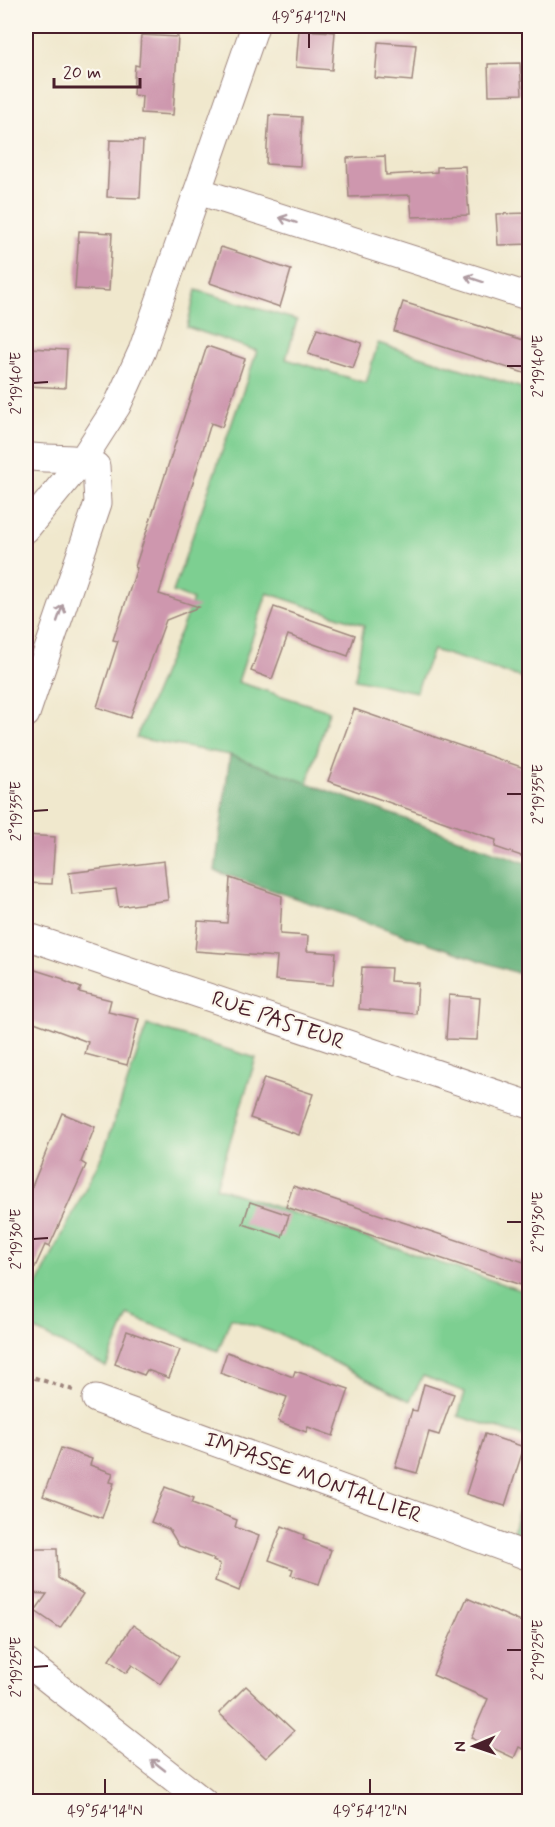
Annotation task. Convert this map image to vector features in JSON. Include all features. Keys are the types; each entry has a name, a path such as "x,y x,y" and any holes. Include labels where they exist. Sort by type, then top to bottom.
{"street":[{"path":"26,529 83,459 117,406 142,351 255,26"},
{"path":"198,191 530,297"},
{"path":"26,456 42,459 83,459 96,466 98,503 33,663 26,714"},
{"name":"RUE PASTEUR","path":"26,936 530,1105"},
{"name":"IMPASSE MONTALLIER","path":"96,1399 530,1557"},
{"path":"26,1662 204,1802"}],"path":[{"path":"26,1375 96,1399"}],"green space":[{"path":"196,290 297,320 286,359 366,383 378,343 529,390 529,680 433,650 416,692 355,679 364,625 267,593 238,682 329,711 307,785 230,755 136,738 193,600 173,592 257,351 187,327"},
{"path":"230,755 529,864 529,977 215,871"},
{"path":"147,1025 256,1058 216,1187 529,1293 529,1438 458,1416 465,1392 423,1376 410,1401 281,1335 231,1318 218,1351 128,1315 106,1367 26,1325 26,1308 104,1151"},
{"path":"529,1467 529,1538 513,1532"}],"building":[{"path":"299,30 335,32 332,70 296,67"},
{"path":"141,35 178,37 173,115 141,113 142,96 133,95 135,65 139,66"},
{"path":"378,42 416,45 412,81 375,78"},
{"path":"520,63 522,94 489,95 488,64"},
{"path":"269,115 302,117 300,166 266,164"},
{"path":"110,140 143,141 140,198 107,197"},
{"path":"385,156 386,175 437,172 437,167 465,166 469,215 412,217 410,195 349,197 347,158"},
{"path":"530,213 530,244 498,245 496,214"},
{"path":"79,231 112,233 109,291 75,289"},
{"path":"221,247 291,270 280,307 210,283"},
{"path":"403,302 530,342 530,375 394,331"},
{"path":"317,329 362,343 353,368 308,354"},
{"path":"207,346 245,359 222,427 211,423 159,594 199,607 166,620 130,718 97,707 118,641 113,640 137,568 135,567"},
{"path":"30,348 67,350 65,388 28,386"},
{"path":"274,607 355,635 348,656 288,635 272,679 251,671"},
{"path":"354,709 530,770 530,859 495,847 496,840 328,781"},
{"path":"26,835 55,837 52,884 26,883"},
{"path":"164,861 168,900 119,907 116,889 72,894 69,873"},
{"path":"230,878 282,896 280,934 308,936 307,951 336,953 333,985 275,980 277,957 195,951 198,921 227,923"},
{"path":"362,967 391,968 390,981 418,983 416,1014 359,1009"},
{"path":"32,969 64,979 81,988 79,992 111,1000 108,1012 139,1019 127,1065 85,1054 88,1042 26,1019 26,987"},
{"path":"449,995 480,998 477,1040 446,1039"},
{"path":"264,1078 313,1094 299,1135 250,1118"},
{"path":"62,1113 95,1127 81,1162 86,1165 49,1247 45,1245 26,1287 26,1201"},
{"path":"293,1186 530,1264 530,1288 286,1207"},
{"path":"250,1202 289,1215 282,1237 243,1224"},
{"path":"127,1331 180,1350 169,1378 147,1370 144,1375 115,1364"},
{"path":"227,1352 293,1377 295,1371 349,1389 333,1436 308,1427 306,1432 278,1421 287,1397 220,1373"},
{"path":"424,1384 454,1394 439,1435 429,1432 417,1473 395,1467 412,1410 417,1411"},
{"path":"485,1434 524,1447 505,1506 466,1494"},
{"path":"61,1448 92,1459 90,1465 113,1473 110,1482 114,1483 102,1518 43,1496"},
{"path":"165,1487 194,1498 192,1503 237,1520 235,1527 259,1536 239,1591 215,1581 220,1564 213,1561 214,1559 179,1546 169,1529 151,1522"},
{"path":"282,1526 304,1535 303,1539 331,1550 319,1584 291,1575 293,1569 269,1560"},
{"path":"26,1549 57,1549 58,1578 83,1594 60,1628 35,1611 47,1594 26,1593"},
{"path":"467,1598 530,1626 530,1752 519,1747 514,1758 471,1738 488,1699 433,1675"},
{"path":"133,1625 179,1656 160,1684 132,1665 126,1673 109,1660"},
{"path":"246,1686 294,1731 266,1758 219,1713"}]}
